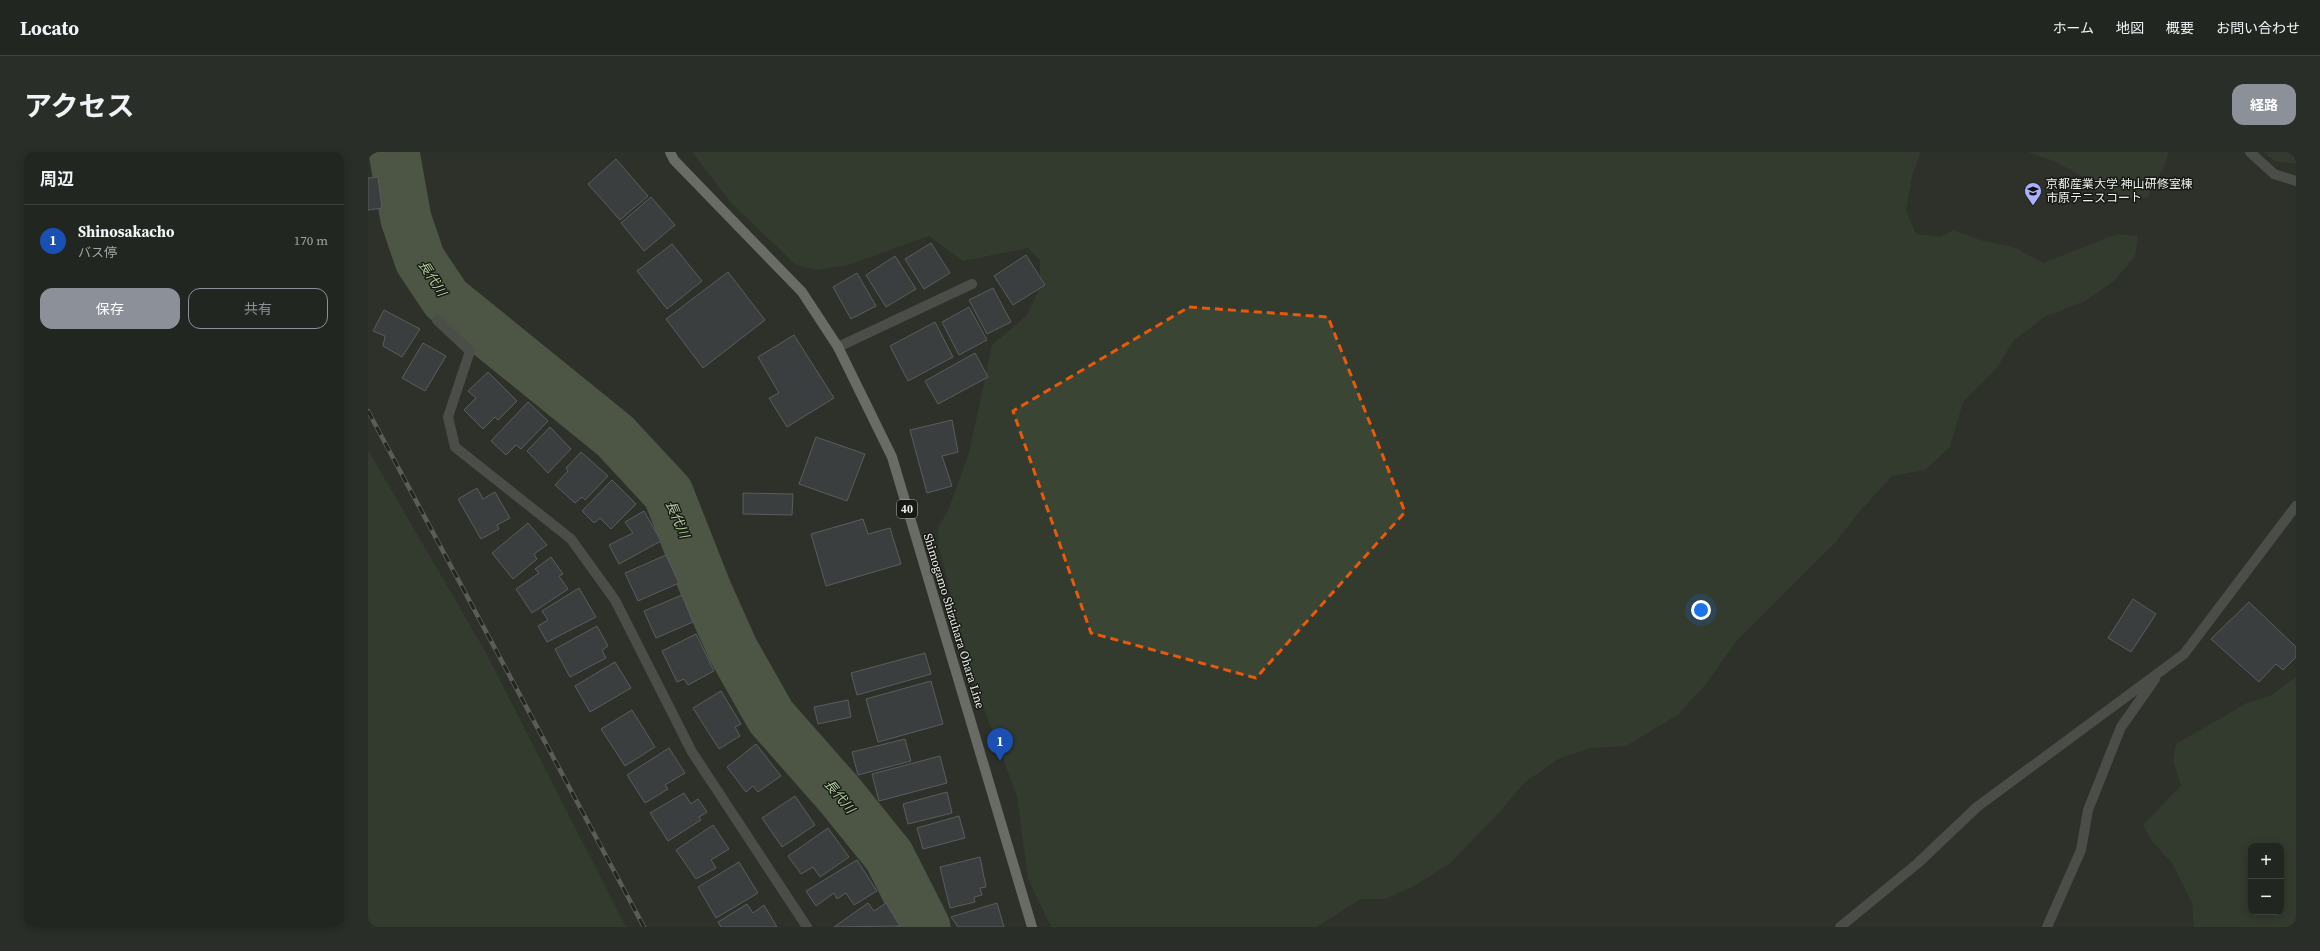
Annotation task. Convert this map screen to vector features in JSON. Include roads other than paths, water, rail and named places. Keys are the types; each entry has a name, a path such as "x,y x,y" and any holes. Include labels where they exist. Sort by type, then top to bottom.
{"main road":[{"name":"Shimogamo Shizuhara Ohara Line","path":"670,152 674,160 802,292 838,347 892,457 1032,927"}],"street":[{"path":"2250,152 2274,174 2296,181"},
{"path":"838,347 972,284"},
{"path":"437,320 470,351 448,417 455,447 571,539 615,600 692,752 807,927"},
{"path":"1840,927 1918,863 1977,807 2184,654 2296,506"},
{"path":"2047,927 2081,850 2088,810 2121,727 2161,671"}],"waterway":[{"name":"長代川","path":"394,152 406,219 420,260 446,299 615,436 668,493 707,592 733,650 771,717 839,794 889,856 925,927"}],"railway":[{"path":"368,411 644,927"}],"place":[{"name":"京都産業大学 神山研修室棟 市原テニスコート","path":"2033,206"},
{"name":"Shinosakacho","path":"1000,761"}]}
